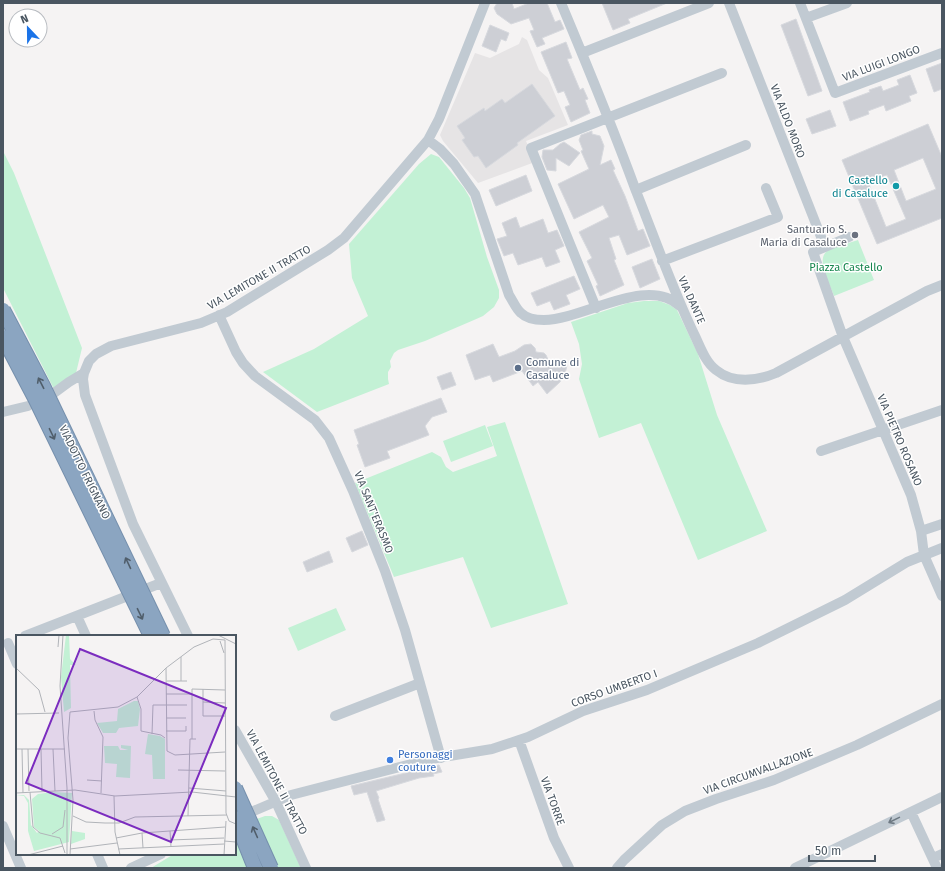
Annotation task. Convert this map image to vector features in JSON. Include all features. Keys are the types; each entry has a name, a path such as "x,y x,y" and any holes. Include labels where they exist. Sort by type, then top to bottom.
{"highway":[{"name":"VIADOTTO FRIGNANO","path":"3,310 43,386 163,635"},
{"name":"VIADOTTO FRIGNANO","path":"3,337 35,398 151,635"},
{"path":"236,790 270,868"},
{"path":"236,821 255,868"}],"street":[{"name":"VIA LEMITONE II TRATTO","path":"84,373 89,361 96,354 111,346 201,323 227,312 328,250 344,238 428,140 439,119 485,3"},
{"name":"VIA DANTE","path":"561,3 681,306 705,356 711,365 721,373 729,377 739,379 758,379 776,373 927,291 942,285"},
{"path":"582,53 709,3"},
{"name":"VIA ALDO MORO","path":"728,3 825,247"},
{"path":"800,3 806,18 847,3"},
{"name":"VIA LUIGI LONGO","path":"806,18 835,93 942,53"},
{"path":"596,308 531,148 722,73"},
{"path":"428,140 440,149 454,164 475,194 506,286 515,307 520,313 532,319 557,319 624,299 650,294 668,297 681,306"},
{"path":"636,190 746,145"},
{"path":"662,261 778,217 766,188"},
{"path":"843,337 813,252 849,237"},
{"name":"VIA SANT'ERASMO","path":"219,315 230,340 243,363 255,376 315,420 329,438 350,484 385,571 405,630 441,758"},
{"name":"VIA PIETRO ROSANO","path":"843,337 911,495 921,531 924,555 942,596"},
{"path":"54,393 84,373"},
{"path":"84,373 83,379 85,395 133,524 187,635"},
{"path":"3,412 28,406"},
{"path":"821,451 942,410"},
{"path":"921,531 942,524"},
{"name":"CORSO UMBERTO I","path":"236,819 298,793 441,758 492,749 519,740 583,711 647,690 758,643 845,600 907,562 942,548"},
{"path":"28,635 161,583"},
{"path":"77,616 86,635"},
{"path":"9,642 16,661"},
{"path":"335,716 420,683"},
{"name":"VIA CIRCUMVALLAZIONE","path":"617,868 662,825 685,811 781,777 858,745 942,704"},
{"name":"VIA LEMITONE II TRATTO","path":"236,732 276,802 306,868"},
{"name":"VIA TORRE","path":"519,740 554,838 569,868"},
{"path":"795,868 942,797"},
{"path":"910,812 937,856 937,868"},
{"path":"3,826 21,868"},
{"path":"97,855 103,868"},
{"path":"132,868 159,855"}],"shaded area":[{"path":"522,37 527,40 539,70 548,78 568,125 526,141 535,162 478,183 443,141 440,135 475,53 490,58 519,44"}],"green space":[{"path":"3,151 14,173 82,348 76,373 54,389 3,288"},
{"path":"431,154 439,157 464,188 470,198 487,257 499,290 499,298 494,307 483,316 425,341 398,350 394,353 390,361 391,367 388,372 389,384 317,412 263,372 314,349 368,316 352,278 349,244 419,164"},
{"name":"Piazza Castello","path":"858,240 874,280 834,296 824,271 823,258 825,253 829,250"},
{"path":"659,301 670,305 677,310 698,354 717,415 767,531 698,560 641,423 599,438 579,379 582,364 579,344 571,322 628,303"},
{"path":"505,422 568,604 491,628 463,557 394,577 355,483 432,452 441,457 446,467 453,472 497,456 487,427"},
{"path":"485,425 493,446 451,462 443,441"},
{"path":"336,608 346,630 298,651 288,628"},
{"path":"265,816 272,816 279,820 301,868 151,868 172,855 236,855 236,827"}],"building":[{"path":"497,3 512,3 514,9 529,3 547,3 555,22 560,20 564,29 542,38 545,44 537,47 530,31 534,30 529,18 511,24 497,14 494,8"},
{"path":"602,3 667,3 628,19 630,23 613,30"},
{"path":"796,19 822,91 808,96 781,25"},
{"path":"490,25 509,33 506,41 501,39 496,52 482,46"},
{"path":"566,42 572,58 567,59 580,90 583,88 588,99 585,100 590,113 571,122 565,107 570,105 564,91 558,93 541,52"},
{"path":"942,63 942,89 934,92 926,69"},
{"path":"910,75 917,93 909,96 911,101 886,111 884,105 868,111 869,114 850,121 843,102 870,92 869,90 881,86 883,91 899,85 897,80"},
{"path":"532,84 555,116 517,143 518,145 486,168 478,156 474,157 462,140 465,138 457,126 484,108 485,111 502,99 505,103"},
{"path":"830,110 836,126 812,134 806,119"},
{"path":"928,124 942,157 942,218 877,244 842,160","holes":["923,158 936,189 906,201 894,170","887,175 906,219 886,227 868,182"]},
{"path":"592,131 592,134 600,136 604,146 600,165 611,160 615,169 613,170 625,196 638,231 643,229 650,246 627,255 619,235 609,238 616,259 614,260 624,285 600,296 596,286 598,285 587,261 592,258 579,232 609,217 603,205 574,219 558,184 589,169 581,151 583,150 579,140 581,135"},
{"path":"564,142 580,153 569,166 556,158 556,171 547,170 542,157 543,150 553,150"},
{"path":"526,175 532,191 496,206 489,190"},
{"path":"516,217 520,228 543,219 548,233 557,230 564,246 555,250 560,262 546,267 542,257 518,265 513,253 504,256 497,239 507,236 502,223"},
{"path":"652,259 660,279 640,288 632,267"},
{"path":"574,276 580,289 566,295 570,304 554,310 550,301 537,306 531,293"},
{"name":"Comune di Casaluce","path":"493,344 499,357 515,351 524,345 531,344 535,348 536,352 544,353 546,355 549,362 567,365 566,370 560,382 547,394 538,382 533,386 522,371 493,382 490,375 475,380 466,355"},
{"path":"451,372 456,385 442,390 437,377"},
{"path":"441,398 447,412 432,417 425,426 429,435 387,451 390,458 365,467 357,445 359,444 354,430"},
{"path":"362,531 368,545 352,552 346,538"},
{"path":"329,551 333,562 307,572 303,562"},
{"path":"439,765 442,772 433,774 434,776 419,778 376,791 385,820 377,822 367,792 354,795 351,786"}],"place":[{"name":"Castello di Casaluce","path":"896,186"},
{"name":"Santuario S. Maria di Casaluce","path":"855,235"},
{"name":"Comune di Casaluce","path":"518,368"},
{"name":"Personaggi couture","path":"390,760"}]}
